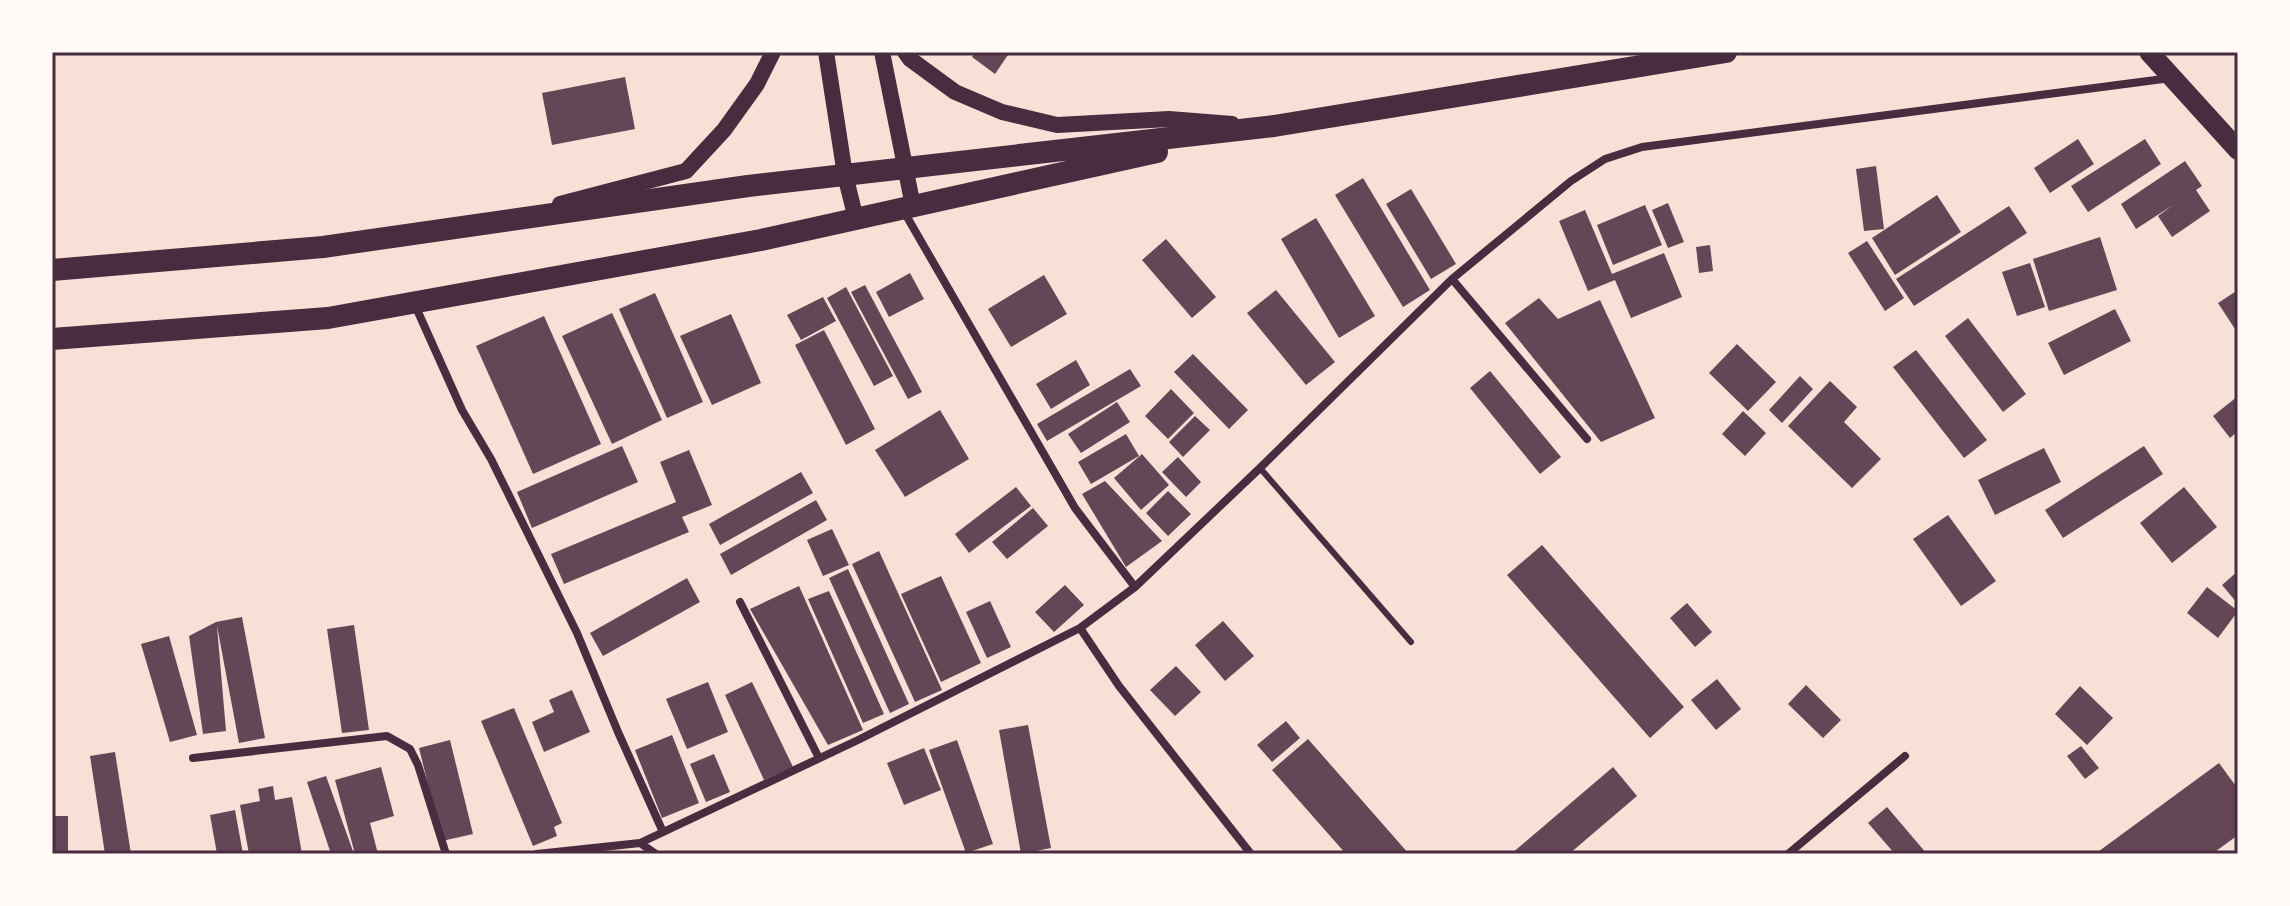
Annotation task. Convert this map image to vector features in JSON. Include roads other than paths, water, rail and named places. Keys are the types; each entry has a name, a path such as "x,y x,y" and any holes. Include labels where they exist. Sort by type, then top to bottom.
{"highway":[{"path":"52,270 323,247 748,186 1274,126 1726,52"},
{"path":"52,339 328,318 761,240 1274,126"}],"main road":[{"path":"480,225 686,171 724,130 757,84 773,52"},
{"path":"826,52 845,175 856,219"},
{"path":"882,52 905,168 908,208"},
{"path":"905,52 955,92 1002,112 1057,125 1169,119 1274,126"},
{"path":"2149,52 2238,150"}],"street":[{"path":"537,854 640,843 1080,628 1135,587 1452,279 1571,181 1605,159 1642,147 2173,78"},
{"path":"908,208 1075,508 1135,587"},
{"path":"1452,279 1587,439"},
{"path":"414,302 462,410 491,459 577,633 663,832"},
{"path":"740,602 819,758"},
{"path":"1080,628 1119,686 1251,854"},
{"path":"193,758 387,736 410,749 446,854"},
{"path":"1788,854 1905,756"},
{"path":"640,843 656,854"}],"lane":[{"path":"1260,468 1411,642"}]}
